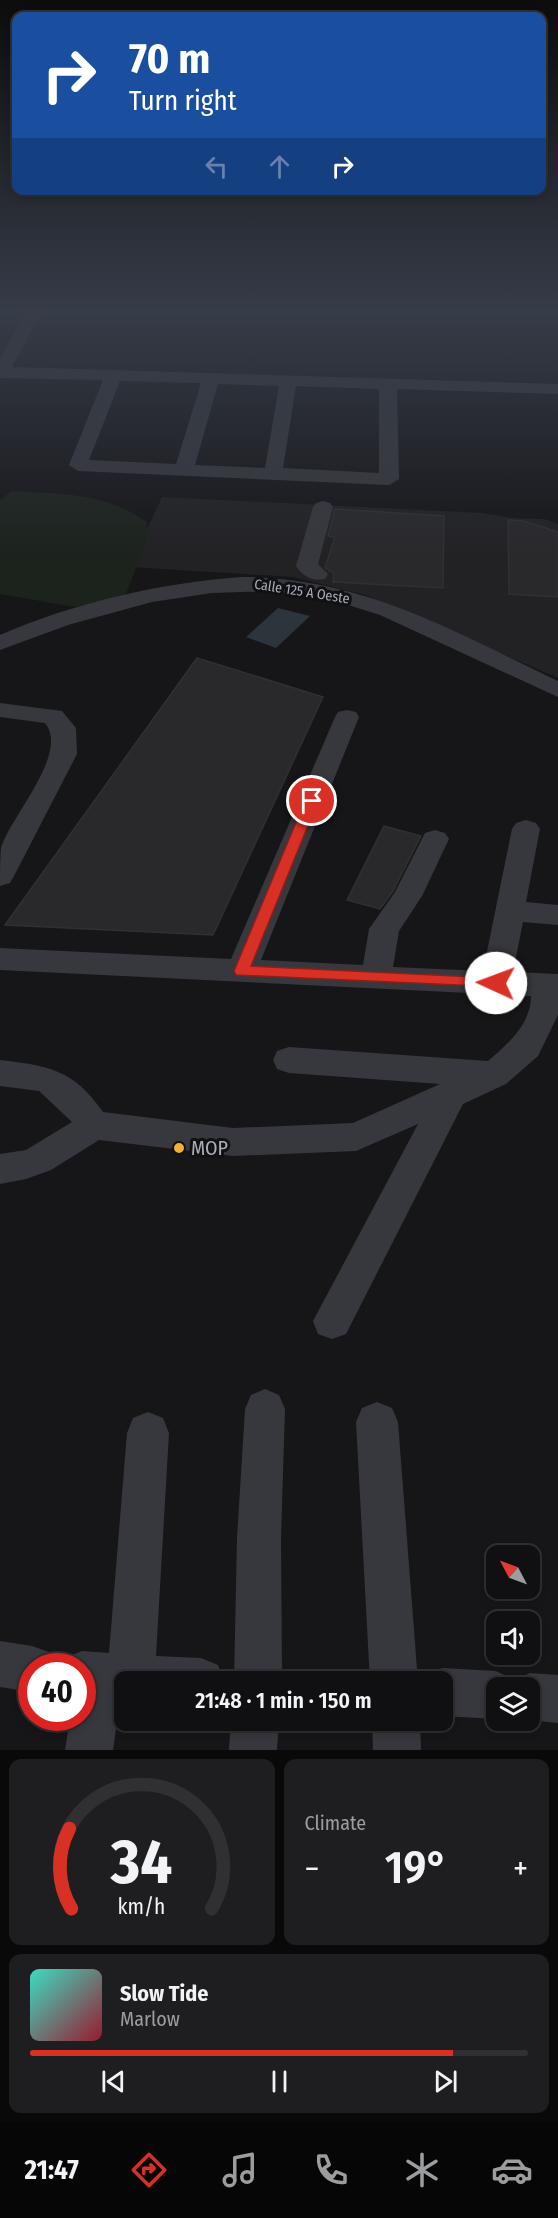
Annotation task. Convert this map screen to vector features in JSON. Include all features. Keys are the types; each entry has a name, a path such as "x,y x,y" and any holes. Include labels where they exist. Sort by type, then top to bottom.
{"street":[{"path":"106,394 78,465 389,479 388,394"},
{"path":"184,470 206,394"},
{"path":"273,474 286,394"},
{"path":"317,574 307,566 323,507"},
{"name":"Calle 125 A Oeste","path":"0,643 72,615 173,590 240,583 280,586 328,592 382,608 558,690"},
{"path":"0,710 53,717 60,721 63,728 64,754 0,876"},
{"path":"241,971 346,717"},
{"path":"496,983 526,830"},
{"path":"376,978 384,929 408,896 435,839"},
{"path":"510,911 558,915"},
{"path":"0,959 553,986 547,1005 527,1047 494,1074 356,1137 233,1142 93,1125 64,1146 23,1168 0,1169"},
{"path":"289,1060 494,1074"},
{"path":"0,1072 47,1079 80,1106 93,1125"},
{"path":"332,1321 452,1094"},
{"path":"258,1671 259,1538 265,1408"},
{"path":"377,1422 393,1671"},
{"path":"89,1750 148,1433"},
{"path":"0,1664 18,1667"},
{"path":"453,1693 486,1694"},
{"path":"540,1698 558,1699"},
{"path":"253,1750 254,1731"},
{"path":"396,1731 397,1750"}],"shaded area":[{"path":"12,491 82,496 115,505 147,522 146,542 126,594 75,607 0,594 0,500"},
{"path":"162,497 482,513 512,518 544,519 558,524 558,678 365,595 293,577 129,567"},
{"path":"278,608 310,616 276,648 246,637"}],"building":[{"path":"335,509 444,516 443,588 333,582 334,573 325,568 335,537 328,536"},
{"path":"508,520 524,521 558,532 558,597 509,594"},
{"path":"197,658 323,697 213,935 5,925"},
{"path":"384,826 421,836 393,891 380,909 347,900"}],"place":[{"name":"MOP","path":"179,1148"}],"route":[{"path":"312,801 241,971 496,983"}]}
